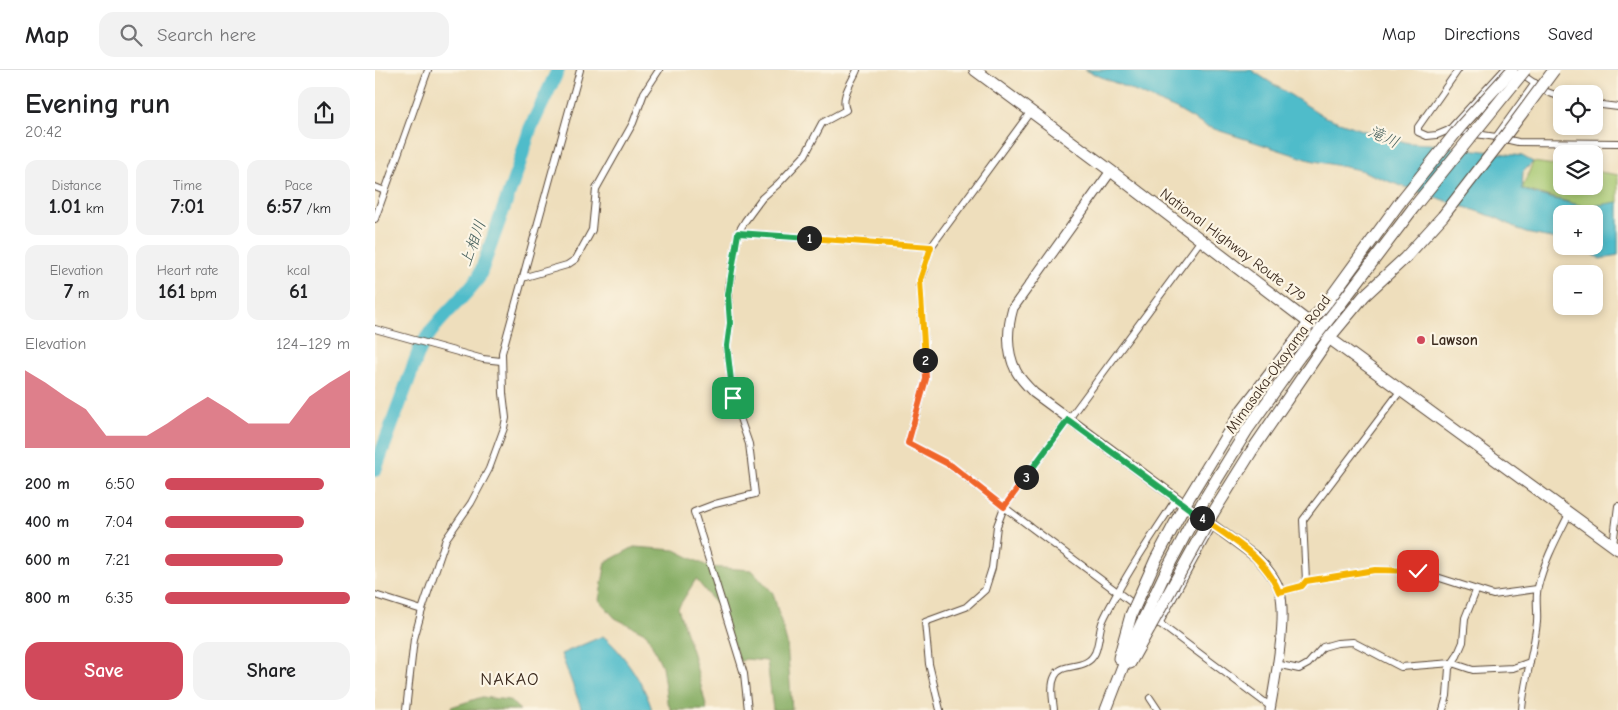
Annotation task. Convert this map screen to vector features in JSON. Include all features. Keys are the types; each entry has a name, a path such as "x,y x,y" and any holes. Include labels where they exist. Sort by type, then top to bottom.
{"highway":[{"name":"National Highway Route 179","path":"975,70 1111,171 1329,338 1570,512 1615,547"},
{"path":"1108,707 1131,615 1156,559 1188,499 1242,410 1325,305 1400,202 1461,126 1514,70"},
{"name":"Mimasaka-Okayama Road","path":"1108,707 1150,624 1168,567 1201,506 1247,430 1299,357 1415,207 1525,70"},
{"path":"1150,624 1213,513 1251,452 1329,338 1364,296 1405,258 1443,216 1554,70"}],"street":[{"path":"375,219 428,70"},
{"path":"406,710 414,639 446,539 471,503 495,455 505,428 502,354 580,70"},
{"path":"522,278 567,265 576,258 592,230 596,189 633,123 644,93 659,70"},
{"path":"748,710 744,674 694,512 715,504 755,494 749,444 733,398 727,346 730,323 728,295 738,233 761,198 778,184 805,155 822,123 846,110 843,102 857,70"},
{"path":"1458,70 1418,127 1418,132 1427,136 1437,135 1449,130 1504,70"},
{"path":"1514,70 1553,94"},
{"path":"1496,136 1535,84"},
{"path":"1603,105 1618,107"},
{"path":"1031,111 931,247 920,280 926,379 908,443 952,466 1118,592 1150,624 1270,708 1282,610 1279,592 1272,575 1256,557 1034,394 1016,372 1008,348 1009,323 1013,308 1111,171"},
{"path":"1449,130 1496,136 1517,142 1618,143"},
{"path":"375,187 385,191"},
{"path":"738,233 931,247"},
{"path":"940,710 929,664 925,622 966,608 985,590 992,568 997,526 1004,507 1201,240"},
{"path":"375,330 483,359 501,361"},
{"path":"1279,592 1302,586 1306,581 1303,520 1401,390"},
{"path":"1054,710 1052,688 1053,678 1057,671 1086,663 1095,654 1102,622 1118,592 1176,498"},
{"path":"1615,547 1618,506"},
{"path":"1522,710 1537,622 1537,588 1550,554 1570,512"},
{"path":"1150,624 1213,525"},
{"path":"1306,581 1375,570 1418,571 1493,595 1537,588"},
{"path":"1443,710 1447,696 1449,668 1463,642 1465,618 1476,591"},
{"path":"375,595 422,610"},
{"path":"1276,664 1299,669 1308,664 1323,647 1337,643 1353,642 1401,667 1452,663 1473,670 1513,668 1530,662"},
{"path":"1150,698 1158,710"}],"green space":[{"path":"1533,162 1553,165 1553,195 1603,195 1603,172 1618,175 1618,204 1579,205 1522,189"},
{"path":"634,547 675,550 709,567 752,570 773,593 787,643 792,710 773,710 767,661 745,659 740,662 720,609 696,579 678,608 693,654 707,710 671,710 667,701 662,666 647,634 615,618 599,600 606,562"},
{"path":"482,697 509,700 520,710 451,710 451,707"}],"water":[{"path":"1085,70 1251,70 1325,117 1368,132 1409,143 1431,144 1522,156 1533,162 1523,172 1522,189 1578,205 1553,205 1553,238 1526,233 1497,218 1360,170 1310,160 1205,126 1176,109"},
{"path":"1618,202 1618,255 1600,259 1594,255 1603,255 1603,205 1599,205"},
{"path":"603,636 618,651 639,680 652,710 582,710 561,654"}],"waterway":[{"name":"上相川","path":"375,470 419,351 439,322 479,277 530,129 558,70"}],"place":[{"name":"Lawson","path":"1421,340"}],"district":[{"name":"NAKAO","path":"510,679"}],"route":[{"path":"733,398 727,346 730,323 728,295 738,233 931,247 920,280 926,379 908,443 952,466 1004,507 1068,420 1256,557 1275,580 1279,592 1302,586 1306,581 1375,570 1418,571"}],"water label":[{"name":"滝川","path":"1384,136"}]}
